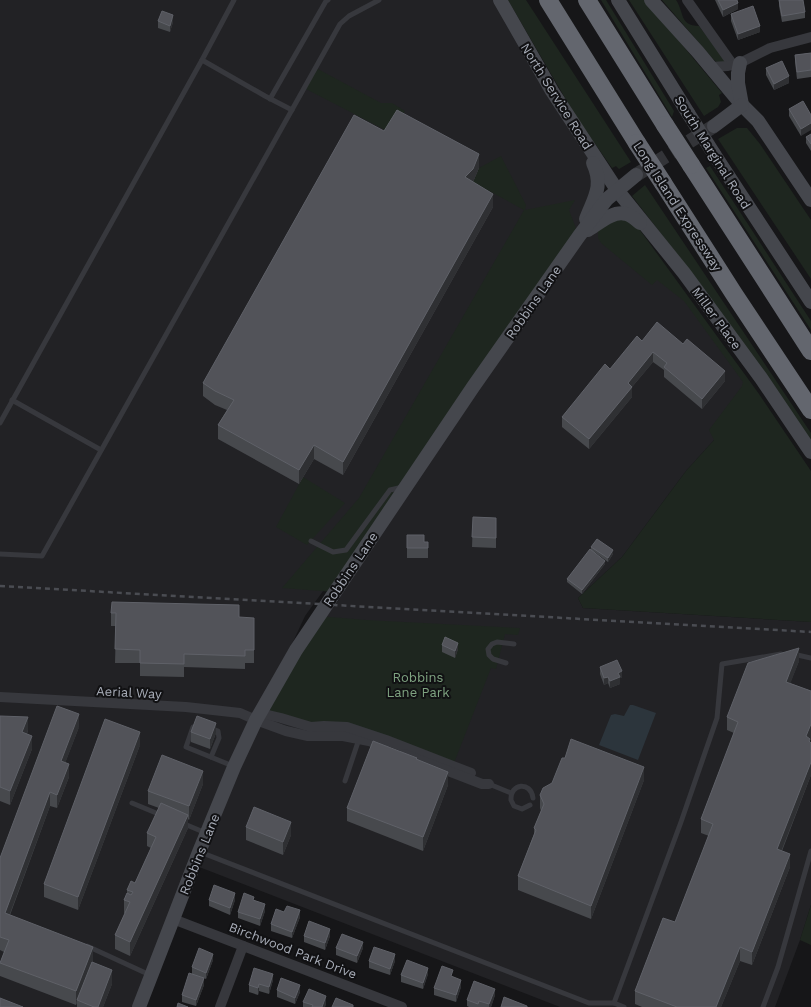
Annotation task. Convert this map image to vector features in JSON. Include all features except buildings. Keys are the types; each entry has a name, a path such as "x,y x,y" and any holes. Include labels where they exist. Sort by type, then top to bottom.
{"highway":[{"path":"535,0 580,70 593,86 614,105"},
{"name":"Long Island Expressway","path":"548,0 637,143 811,410"},
{"path":"587,0 665,125 811,350"}],"street":[{"name":"North Service Road","path":"500,0 552,91 617,190"},
{"name":"South Marginal Road","path":"618,0 714,154 811,302"},
{"path":"651,0 711,67 742,105 758,121 811,200"},
{"path":"687,0 737,64 738,83 742,105"},
{"path":"711,67 737,64 770,48 811,37"},
{"path":"714,126 742,105"},
{"path":"574,125 595,169 598,182 598,190 579,236"},
{"name":"Robbins Lane","path":"139,1007 206,833 234,767 258,717 296,650 469,393 579,236 607,199 636,175"},
{"name":"Miller Place","path":"617,190 684,273 762,378 811,452"},
{"path":"579,236 609,217 619,213 627,214 639,222 663,247"},
{"name":"Aerial Way","path":"0,697 198,713 240,713 258,717"},
{"path":"258,717 286,731 308,736 343,736 369,741 482,784 489,784"},
{"path":"258,717 280,718 311,727 347,727 386,740 484,778 489,784"},
{"name":"Birchwood Park Drive","path":"173,918 402,1007"},
{"path":"220,1007 243,946"}],"lane":[{"path":"0,423 234,0"},
{"path":"270,99 326,1 328,0"},
{"path":"0,554 42,556 340,24 349,16 379,0"},
{"path":"202,60 292,110"},
{"path":"12,400 101,450"},
{"path":"311,541 333,552 346,550 390,490 406,487"},
{"path":"506,663 493,659 489,655 488,649 492,644 497,642 514,644"},
{"path":"614,1003 681,822 717,718 722,664 788,653 811,658"},
{"path":"211,757 219,738 218,731 194,724 186,747 234,767"},
{"path":"344,781 360,739"},
{"path":"198,752 200,745"},
{"path":"489,784 511,793"},
{"path":"530,805 522,809 516,808 511,800 511,793 516,788 523,786 529,789 533,798"},
{"path":"132,803 166,816"},
{"path":"180,822 206,833"},
{"path":"764,1007 778,967 811,851"},
{"path":"199,852 589,1003 614,1003 624,1007"},
{"path":"80,942 151,976"}],"shaded area":[{"path":"0,0 504,0 587,144 606,222 629,220 750,382 714,440 686,471 622,557 578,598 583,608 811,622 811,905 800,940 775,1007 560,1007 194,865 139,1007 0,1007","holes":["557,267 331,598 340,598 329,613 321,613 258,717 305,616"]},
{"path":"630,705 656,713 638,760 599,745 611,715 615,714 624,716"}],"green space":[{"path":"508,0 526,0 631,162 619,169 616,166 612,168 575,115"},
{"path":"601,0 606,0 674,111 672,117"},
{"path":"629,0 645,0 722,93 719,95 721,102 718,107 704,116"},
{"path":"662,0 676,0 685,21 699,26 726,62 719,64 713,59"},
{"path":"316,68 381,103 392,103 405,111 391,133 304,88"},
{"path":"737,128 747,128 760,144 811,220 811,279 718,139"},
{"path":"501,156 526,205 525,210 575,200 569,210 579,236 334,592 282,588 359,498 524,210 473,182 479,168"},
{"path":"710,166 811,321 811,330 706,168"},
{"path":"645,185 811,433 811,441 676,253 632,196"},
{"path":"621,216 637,226 759,394 811,471 811,622 583,608 578,598 622,557 686,471 714,440 709,430 742,386 743,382 684,301 657,280 652,285 601,243 598,238 598,231"},
{"path":"303,477 345,503 307,545 276,527"},
{"name":"Robbins Lane Park","path":"318,616 520,628 518,635 505,634 496,669 491,668 454,763 309,724 263,708"},
{"path":"811,905 811,945 800,940"}],"tunnel":[{"path":"636,175 714,126"}],"railway":[{"path":"0,586 811,632"}]}
